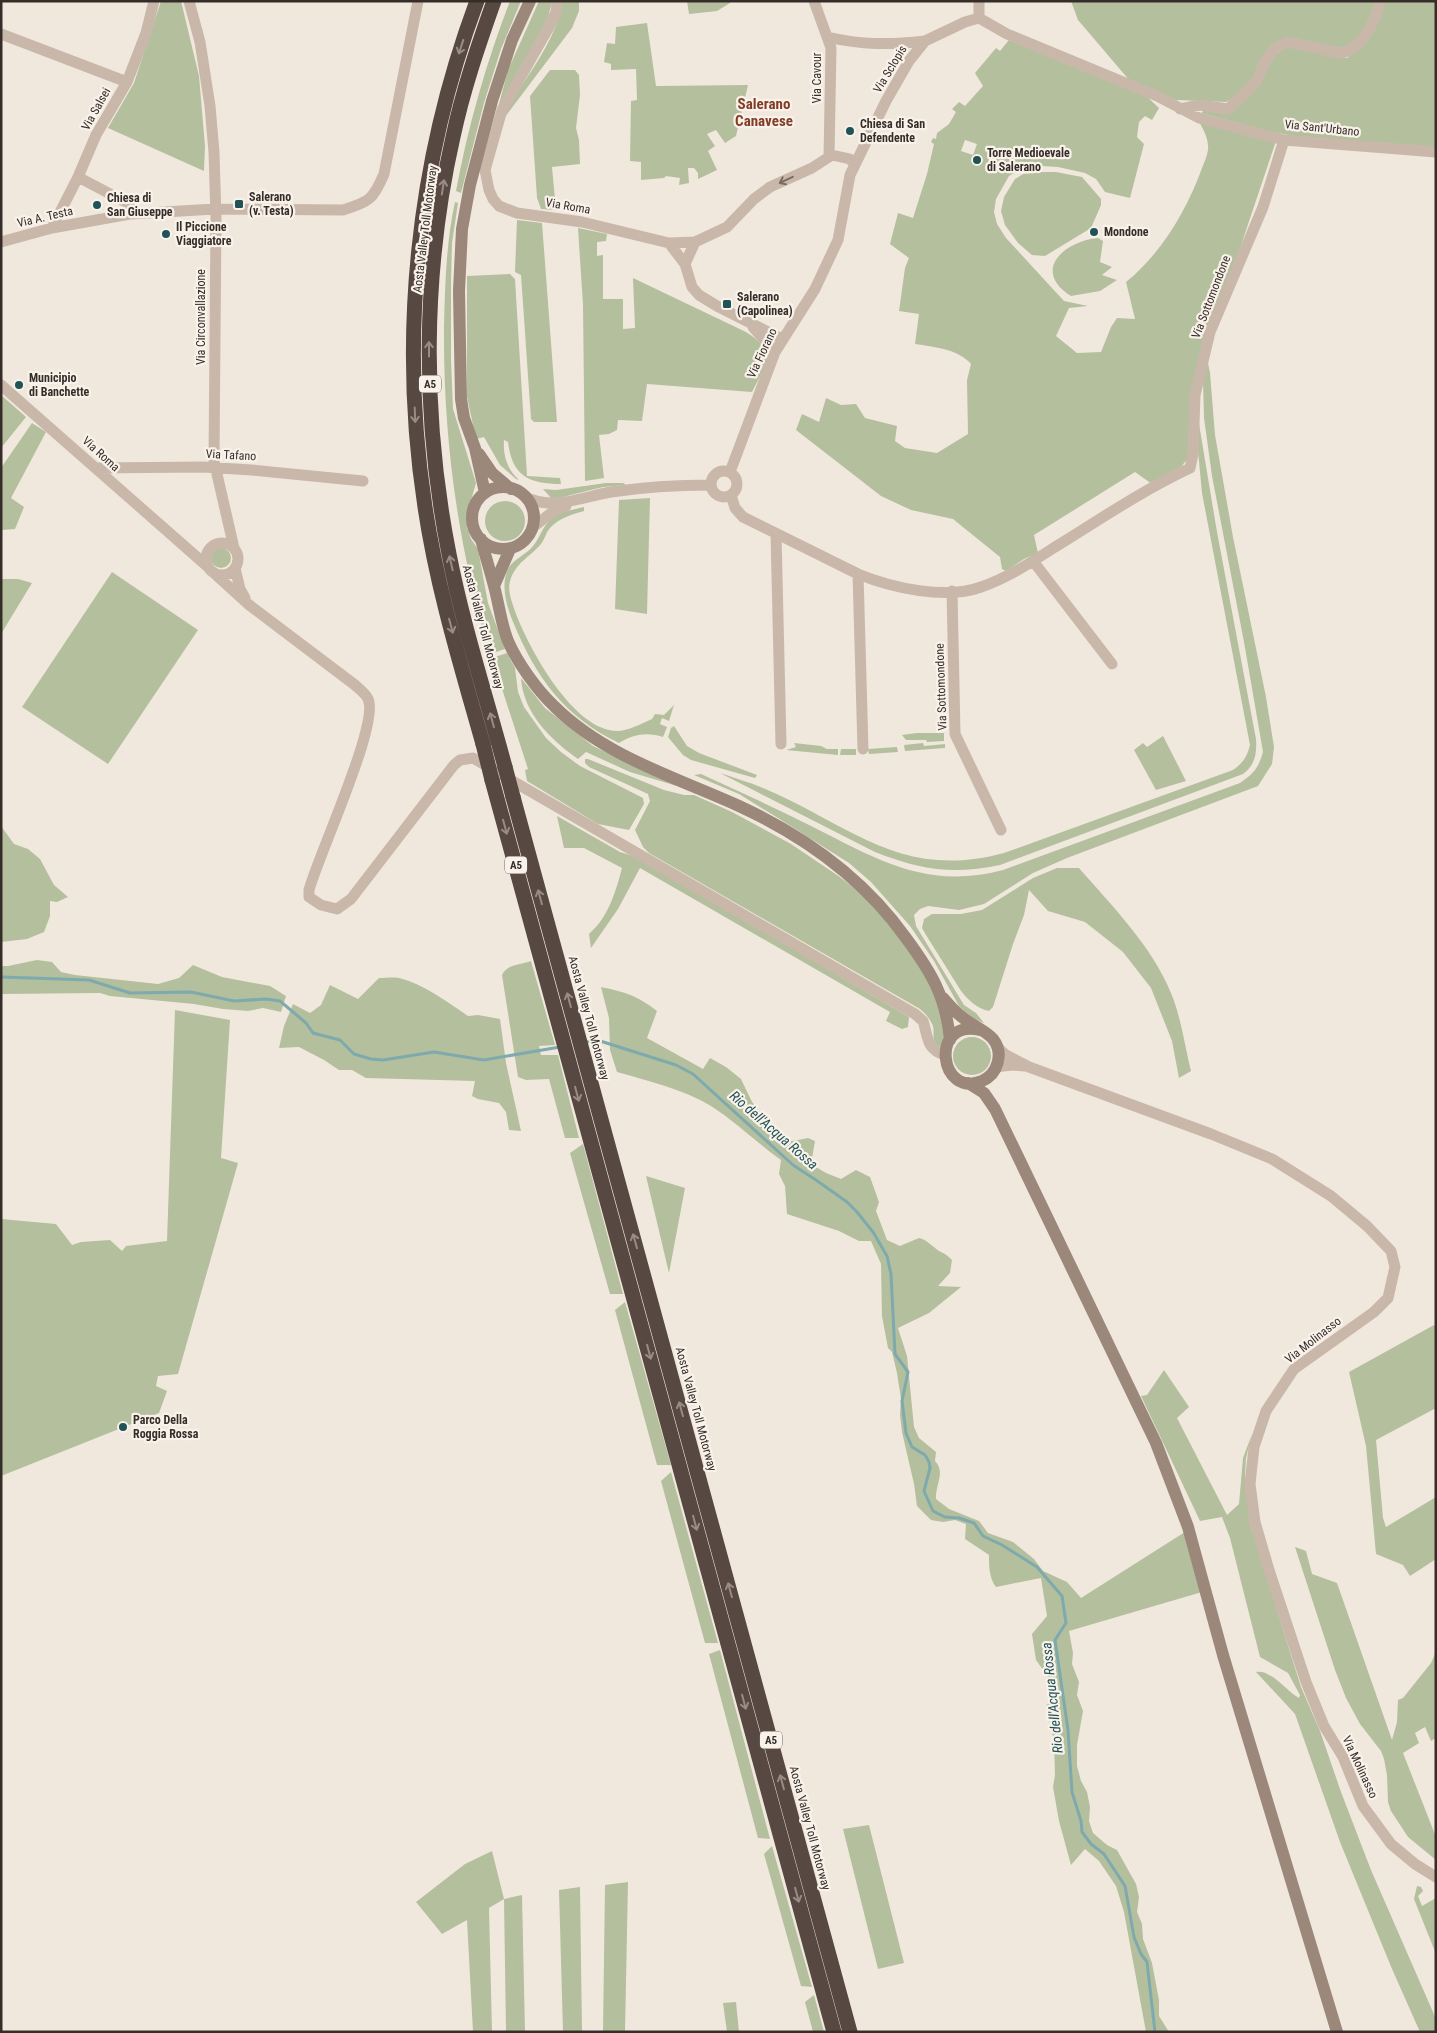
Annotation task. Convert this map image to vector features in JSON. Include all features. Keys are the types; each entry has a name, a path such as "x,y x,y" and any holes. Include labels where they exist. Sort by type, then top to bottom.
{"highway":[{"name":"Aosta Valley Toll Motorway","path":"477,1 446,100 430,173 419,252 413,338 416,424 427,517 443,597 678,1460 795,1829 850,2032"},
{"name":"Aosta Valley Toll Motorway","path":"494,1 460,105 445,177 433,271 429,339 430,378 436,469 449,554 459,598 580,1045 694,1456 779,1830 834,2032"}],"main road":[{"path":"485,494 475,448 464,418 460,373 459,291 462,229 470,185 492,102 512,40 530,1"},
{"path":"475,448 492,473 511,489 525,497 534,514 532,528 522,542 510,549 494,586"},
{"path":"511,489 496,488 485,494 478,501 473,511 474,528 481,539 508,641 521,665 552,704 575,725 612,750 741,807 799,839 843,868 894,921 918,954 943,998 961,1017 991,1037 997,1047 999,1056 990,1088 995,1109"},
{"path":"481,539 494,547 510,549"},
{"path":"943,998 950,1040 945,1055 947,1066 951,1073 959,1080 984,1093 995,1109 1156,1443 1188,1527 1223,1655 1338,2032"},
{"path":"950,1040 964,1030 980,1030"},
{"path":"968,1083 981,1082 994,1071"}],"street":[{"name":"Via Salsei","path":"52,228 78,177 96,135 127,82 146,33 154,1"},
{"name":"Via Circonvallazione","path":"190,1 200,42 210,106 214,152 214,428 216,468 234,548"},
{"name":"Via A. Testa","path":"1,242 52,228 130,214 215,209 343,210 362,204 374,196 384,174 418,1"},
{"name":"Via Roma","path":"557,1 556,12 549,27 502,110 485,170 493,199 499,206 516,213 582,222 669,243 695,242 727,227 754,199 770,187 812,168 829,157"},
{"name":"Via Cavour","path":"814,1 831,48 829,157"},
{"path":"979,1 979,18"},
{"path":"1180,109 1200,105 1228,109 1258,81 1264,63 1276,48 1288,42 1340,53 1347,52 1358,43 1374,23 1380,1"},
{"name":"Via Sclopis","path":"855,165 908,61 925,41 965,22 979,18"},
{"name":"Via Sant'Urbano","path":"979,18 1007,34 1158,96 1199,118 1284,140 1436,152"},
{"path":"1,34 127,82"},
{"path":"827,37 889,45 925,41"},
{"name":"Via Sottomondone","path":"731,495 735,508 743,517 858,574 897,586 933,592 952,591 981,588 1033,561 1149,490 1190,468 1193,454 1195,395 1210,332 1263,207 1284,140"},
{"path":"829,157 832,155 850,159 855,165"},
{"name":"Via Fiorano","path":"730,472 775,352 815,289 838,240 850,176 855,165"},
{"path":"78,177 133,206 130,214"},
{"path":"685,264 695,242"},
{"path":"669,243 685,264 692,288 699,295 716,306 782,339"},
{"path":"749,322 775,352"},
{"name":"Via Roma","path":"1,384 248,604 355,684 369,699 370,714 354,770 309,897 321,905 337,909 351,899 454,765 460,760 473,758 915,1014 923,1021 926,1040 932,1048 945,1055"},
{"name":"Via Tafano","path":"96,468 216,468 363,481"},
{"path":"719,472 730,472 736,478 737,486 731,495 724,497 718,495 711,486 714,475 719,472"},
{"path":"525,497 535,502 546,504 579,500 611,492 685,485 711,486"},
{"path":"532,528 555,510 579,500"},
{"name":"Via Circonvallazione","path":"210,548 220,536 225,514"},
{"path":"776,534 781,744"},
{"path":"182,545 210,548 224,543 234,548 238,558 235,568 240,589 248,604"},
{"path":"210,548 206,555 211,570 224,575 235,568"},
{"path":"1033,561 1112,664"},
{"path":"858,574 863,749"},
{"name":"Via Sottomondone","path":"952,591 955,734 1001,830"},
{"path":"997,1047 1006,1055 1029,1067"},
{"path":"994,1071 1012,1065 1029,1067"},
{"name":"Via Molinasso","path":"1029,1067 1211,1134 1272,1159 1331,1196 1367,1226 1391,1251 1395,1268 1388,1298 1374,1312 1294,1369 1266,1411 1254,1447 1250,1484 1255,1522 1269,1570 1306,1682 1324,1726 1343,1757 1363,1806 1391,1844 1415,1864 1436,1877"}],"green space":[{"path":"161,1 181,1 199,76 205,146 204,171 108,128 134,83"},
{"path":"510,1 521,1 501,49 484,103 461,193 456,191 472,119 493,48"},
{"path":"539,1 552,1 548,18 498,108 508,70"},
{"path":"562,1 579,1 579,11 572,28 505,117 507,108 532,70 555,29"},
{"path":"687,1 731,1 717,11 689,14"},
{"path":"1071,1 1376,1 1360,35 1350,45 1340,48 1290,37 1236,97 1226,102 1176,100 1130,81 1078,20"},
{"path":"1383,1 1436,1 1436,148 1300,137 1268,131 1201,113 1207,108 1230,111 1269,62 1280,51 1289,46 1347,58 1367,40"},
{"path":"647,23 656,86 748,85 736,136 725,143 716,130 707,134 715,146 708,151 717,170 698,179 698,173 694,168 688,168 689,183 679,185 680,178 666,176 664,178 641,180 641,162 630,161 631,101 637,100 636,69 611,70 611,64 604,62 607,43 615,44 616,27"},
{"path":"1009,40 1142,92 1159,108 1152,120 1145,116 1139,122 1137,137 1144,144 1130,198 1105,192 1096,179 1085,173 1058,167 1026,166 1009,176 996,199 994,212 997,224 1006,238 1064,301 1088,306 1069,308 1056,336 1077,353 1101,352 1111,327 1117,318 1135,319 1126,282 1139,271 1161,245 1189,200 1208,150 1207,139 1199,122 1276,141 1229,281 1209,327 1189,457 1180,468 1152,484 1135,472 1034,535 1038,553 1024,559 1006,571 1002,569 1000,557 953,519 911,510 881,496 796,430 802,414 819,422 826,398 841,405 856,404 865,418 897,426 895,441 905,448 937,453 968,434 967,380 971,364 953,352 915,344 919,314 899,311 905,268 909,258 890,244 898,213 913,218 927,174 934,144 931,142 933,138 936,139 937,133 949,124 956,112 952,109 959,102 965,106 983,86 975,73 996,48 1000,51","holes":["965,140 977,144 973,155 961,151"]},
{"path":"550,70 575,70 579,75 580,95 576,128 579,140 580,164 552,167 556,210 541,209 537,198 530,96"},
{"path":"1056,172 1082,177 1101,199 1101,205 1091,228 1045,256 1032,255 1018,243 1005,225 1001,211 1004,197 1015,179 1023,174"},
{"path":"455,202 458,203 452,243 451,283 453,409 476,483 467,514 467,527 471,539 478,549 488,603 505,649 490,654 469,574 461,533 446,410 444,369 445,296 448,249"},
{"path":"517,220 542,223 557,422 534,422 531,419 521,275 515,272"},
{"path":"578,228 607,234 606,241 597,242 597,256 603,255 603,299 623,299 623,329 635,328 633,278 746,332 763,346 767,359 752,392 647,384 642,421 618,420 617,430 609,434 599,435 604,478 585,481 583,305"},
{"path":"1098,238 1103,241 1100,262 1112,267 1102,275 1117,280 1100,291 1071,296 1059,286 1054,277 1053,267 1064,251 1085,240"},
{"path":"510,274 515,279 527,476 560,478 561,484 540,482 524,476 513,463 508,442 504,440 507,462 511,471 519,480 516,479 500,465 484,437 476,439 467,397 467,276"},
{"path":"1208,363 1215,435 1274,747 1272,764 1258,786 1067,858 1033,873 984,904 959,910 928,906 920,909 914,915 916,926 964,1005 976,1013 984,1023 972,1018 959,1006 934,961 910,926 871,882 849,863 739,794 694,775 701,774 877,858 923,873 948,876 974,875 1003,870 1240,783 1249,776 1257,767 1263,752 1212,476 1204,418 1203,381"},
{"path":"1,395 26,417 1,448"},
{"path":"32,423 46,432 11,498 24,507 15,529 1,530 1,468"},
{"path":"1199,424 1217,532 1256,739 1254,759 1250,767 1243,774 1000,865 967,870 952,870 922,867 875,852 720,773 763,788 877,845 905,854 935,860 967,860 1004,853 1233,770 1244,759 1250,745 1202,493 1198,451"},
{"path":"606,483 623,483 626,485 603,487 559,498 551,498 543,489 556,490"},
{"path":"650,498 647,614 615,609 619,500"},
{"path":"505,501 519,507 525,521 519,535 505,541 491,535 485,521 491,507"},
{"path":"584,507 584,511 566,517 554,525 541,544 516,569 510,581 509,589 516,614 541,664 566,699 580,713 594,724 609,730 620,731 652,719 655,714 664,715 674,705 669,721 662,718 660,724 667,727 663,737 641,735 619,743 583,721 554,694 543,679 523,644 509,611 505,597 505,583 510,566 533,546 546,524 552,518 563,512"},
{"path":"221,548 228,551 231,558 228,565 221,568 214,565 211,558 214,551"},
{"path":"112,572 198,630 108,764 22,707"},
{"path":"1,579 18,579 32,583 1,634"},
{"path":"507,653 515,668 518,692 524,707 546,738 580,766 643,798 644,804 629,830 598,824 527,781 525,770 528,769 492,658"},
{"path":"521,678 545,708 593,746 677,786 630,772 586,752 578,759 558,743 540,724 527,703"},
{"path":"674,726 687,746 699,753 757,775 755,778 691,760 683,755 668,737 671,728"},
{"path":"944,733 944,741 906,740 902,735"},
{"path":"1163,736 1186,781 1156,790 1134,750 1143,743 1147,747"},
{"path":"794,743 838,749 838,755 786,750 796,747"},
{"path":"923,743 924,746 945,744 945,748 905,751 904,745"},
{"path":"897,747 898,752 869,754 868,749"},
{"path":"841,749 856,749 856,755 840,755"},
{"path":"585,759 664,790 684,795 694,795 732,812 791,844 840,877 864,896 900,937 936,994 946,1034 941,1047 935,1044 931,1021 920,1009 649,853 643,847 635,830 650,801 648,794 589,767 585,763"},
{"path":"557,816 620,852 639,858 909,1017 908,1027 902,1029 886,1021 890,1012 640,868 618,909 591,948 589,934 596,928 606,912 614,895 622,868 584,848 564,848"},
{"path":"1,826 14,844 28,849 40,859 54,885 68,897 57,902 50,901 50,916 44,932 27,939 1,942"},
{"path":"1057,868 1079,868 1118,912 1153,959 1171,993 1180,1022 1191,1071 1179,1078 1172,1041 1151,988 1123,952 1085,922 1048,911 1029,890 1024,915 993,1007 989,1011 977,1006 961,991 922,928 924,919 932,914 961,914 982,910 1033,878"},
{"path":"37,960 52,962 61,972 75,975 158,984 179,978 193,965 222,977 270,986 286,996 281,1012 263,1008 248,1011 223,1009 194,1004 110,996 100,993 1,994 1,966"},
{"path":"531,961 555,1045 539,1046 541,1055 558,1055 579,1138 565,1138 549,1079 526,1080 518,1077 502,975 510,967"},
{"path":"379,978 399,978 417,984 468,1016 478,1015 500,1019 506,1063 521,1131 509,1130 506,1112 499,1103 472,1096 475,1081 366,1078 352,1070 339,1070 299,1047 279,1048 284,1026 293,1004 310,1013 321,1005 330,985 358,999"},
{"path":"601,987 631,995 657,1011 647,1038 703,1069 710,1058 726,1067 741,1079 752,1102 765,1118 775,1136 793,1141 808,1138 815,1141 811,1164 841,1179 856,1170 870,1177 879,1202 876,1211 887,1240 900,1246 919,1238 952,1260 950,1273 938,1286 961,1287 929,1313 898,1328 907,1356 914,1427 919,1438 936,1452 935,1461 940,1470 936,1499 949,1509 979,1521 988,1533 1013,1542 1034,1559 1043,1571 1067,1582 1081,1598 1185,1532 1202,1592 1069,1631 1073,1653 1072,1664 1079,1682 1077,1695 1083,1711 1077,1745 1077,1766 1081,1781 1087,1792 1090,1807 1089,1821 1093,1833 1107,1845 1117,1850 1136,1884 1139,1897 1137,1912 1142,1924 1143,1939 1152,1963 1159,2000 1159,2016 1169,2032 1146,2032 1124,1912 1116,1886 1099,1861 1085,1849 1071,1865 1059,1821 1053,1787 1055,1775 1054,1741 1046,1706 1058,1691 1036,1660 1032,1634 1047,1616 1041,1578 996,1587 989,1568 989,1555 965,1539 966,1524 955,1520 943,1522 931,1520 917,1506 902,1432 901,1399 897,1373 892,1352 888,1348 882,1316 881,1264 871,1241 859,1241 839,1231 787,1214 785,1186 779,1174 781,1160 729,1119 700,1100 665,1086 617,1072 610,1050 609,1018"},
{"path":"175,1010 230,1020 221,1158 238,1163 178,1374 158,1376 156,1386 167,1391 159,1413 1,1476 1,1219 56,1224 72,1245 81,1242 110,1240 122,1251 126,1246 167,1241"},
{"path":"972,1037 985,1043 991,1056 985,1069 972,1075 959,1069 953,1056 959,1043"},
{"path":"583,1144 623,1294 610,1294 570,1153"},
{"path":"646,1176 685,1188 669,1273"},
{"path":"625,1302 671,1465 657,1465 615,1310"},
{"path":"1434,1325 1436,1328 1436,1408 1376,1440 1383,1518 1386,1527 1436,1497 1436,1559 1410,1576 1403,1565 1376,1554 1366,1446 1349,1372"},
{"path":"1164,1370 1189,1407 1177,1418 1227,1515 1239,1504 1243,1458 1252,1434 1246,1458 1245,1476 1250,1524 1301,1687 1320,1731 1371,1870 1436,2019 1436,2032 1420,2032 1392,1969 1340,1842 1295,1714 1256,1672 1262,1672 1273,1677 1299,1698 1300,1695 1288,1673 1260,1657 1230,1538 1222,1517 1200,1521 1141,1396 1147,1395"},
{"path":"671,1472 718,1643 705,1643 661,1481"},
{"path":"1295,1547 1306,1551 1312,1574 1337,1583 1392,1740 1397,1722 1398,1700 1403,1698 1436,1655 1436,1738 1431,1741 1425,1727 1415,1733 1419,1743 1403,1753 1436,1837 1436,1860 1408,1837 1391,1811 1388,1802 1387,1775 1384,1759 1381,1751 1360,1724 1346,1698"},
{"path":"720,1650 770,1839 758,1838 709,1654"},
{"path":"869,1825 904,1963 878,1969 843,1829"},
{"path":"772,1846 812,1987 801,1986 764,1854"},
{"path":"492,1851 504,1899 489,1908 492,2032 473,2032 467,1920 442,1934 416,1902 465,1864"},
{"path":"628,1882 625,2032 603,2032 605,1885"},
{"path":"1417,1886 1421,1887 1423,1891 1418,1896 1422,1906 1436,1898 1436,1954 1414,1899"},
{"path":"580,1887 582,2032 563,2032 559,1890"},
{"path":"522,1895 525,2032 506,2032 504,1899"},
{"path":"814,1995 824,2032 813,2032 805,2002"},
{"path":"736,2002 739,2032 727,2032 723,2003"}],"waterway":[{"name":"Rio dell'Acqua Rossa","path":"1,977 89,980 130,993 191,992 234,1001 266,999 280,1001 306,1023 313,1033 340,1040 354,1054 371,1059 383,1060 434,1052 484,1060 560,1047"},
{"name":"Rio dell'Acqua Rossa","path":"586,1042 597,1040 676,1065 693,1074 793,1165 847,1202 873,1232 887,1256 891,1274 895,1354 908,1372 902,1401 906,1433 912,1447 925,1455 929,1462 930,1468 924,1491 933,1511 945,1517 959,1518 974,1523 983,1536 1002,1545 1037,1567 1062,1596 1066,1623 1055,1640 1068,1730 1072,1792 1081,1821 1082,1832 1091,1844 1104,1854 1125,1886 1134,1937 1141,1954 1147,1962 1155,2032"}],"place":[{"name":"Chiesa di San Defendente","path":"850,131"},
{"name":"Torre Medioevale di Salerano","path":"977,160"},
{"name":"Salerano (v. Testa)","path":"239,204"},
{"name":"Chiesa di San Giuseppe","path":"97,205"},
{"name":"Mondone","path":"1094,232"},
{"name":"Il Piccione Viaggiatore","path":"166,234"},
{"name":"Salerano (Capolinea)","path":"727,304"},
{"name":"Municipio di Banchette","path":"19,385"},
{"name":"Parco Della Roggia Rossa","path":"123,1427"}],"district":[{"name":"Salerano Canavese","path":"764,112"}]}
